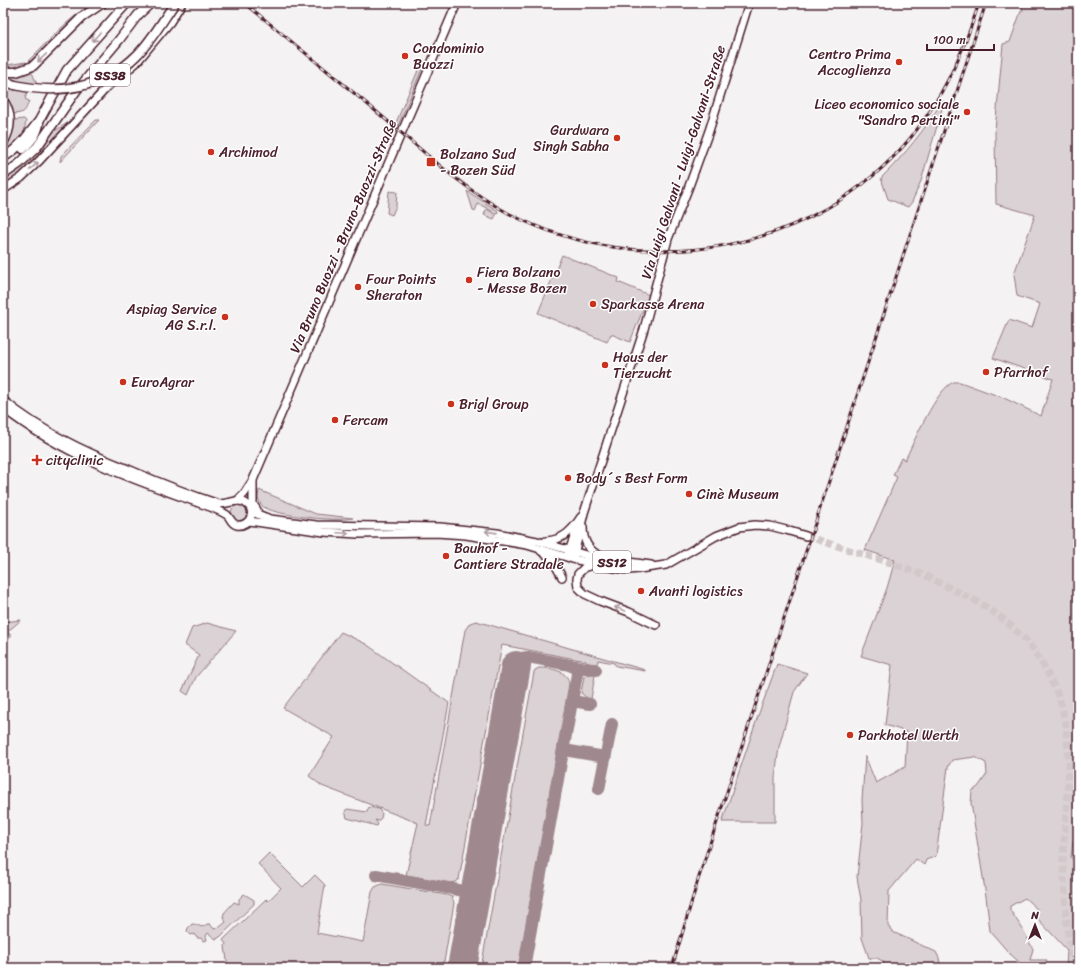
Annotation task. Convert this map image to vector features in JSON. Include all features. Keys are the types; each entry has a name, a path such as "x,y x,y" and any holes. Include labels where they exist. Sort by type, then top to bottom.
{"highway":[{"path":"3,72 16,72 33,66 82,17 103,3"},
{"path":"3,158 24,140 39,121 67,70 127,3"},
{"path":"138,15 142,3"},
{"path":"3,175 19,164 37,147 76,91 138,15 150,3"},
{"name":"SS38","path":"3,81 31,89 59,90 73,88 97,81 112,74 138,54 150,40 175,3"},
{"path":"3,100 7,106 10,117 10,127 3,143"},
{"path":"3,163 12,158 33,138 38,131 39,121"},
{"path":"3,168 16,161 50,128"}],"main road":[{"path":"3,190 21,178 39,161 110,84 136,63 170,22 182,3"},
{"name":"Via Bruno Buozzi - Bruno-Buozzi-Straße","path":"234,502 244,494 253,480 457,3"},
{"name":"Via Luigi Galvani - Luigi-Galvani-Straße","path":"584,513 644,330 668,239 709,131 749,3"},
{"path":"3,400 36,424 78,448 168,486 219,504 244,502 251,509 270,519 316,525 453,528 497,533 537,541 615,568"},
{"path":"3,408 40,434 79,455 156,488 228,515"},
{"path":"205,499 229,500 236,497 253,480"},
{"path":"253,480 252,496 255,509 259,513 287,522"},
{"name":"Via Bruno Buozzi - Bruno-Buozzi-Straße","path":"251,509 253,480"},
{"path":"234,502 229,508 228,515 231,521 236,525 249,521 324,532 358,534 418,533 458,535 530,545 571,553"},
{"path":"249,521 251,509"},
{"path":"537,541 548,541 560,538 570,532 584,513"},
{"path":"571,553 584,513"},
{"path":"584,513 584,539 593,552 614,560 651,565"},
{"name":"SS12","path":"615,568 639,569 663,566 716,536 739,527 755,525 770,526 806,536"},
{"path":"530,545 545,553 552,559 562,577"},
{"name":"SS12","path":"571,553 620,564 638,566 660,564 676,559"},
{"path":"615,568 598,565 585,567 579,572 577,577 578,587 589,596 656,625"}],"shaded area":[{"path":"93,3 98,3 28,67 3,70 3,63 7,65 26,62 28,65 31,63 29,60 67,22"},
{"path":"1018,3 1078,3 1078,831 1077,837 1073,841 1071,858 1078,862 1078,968 1066,968 1067,950 1037,918 1037,909 1025,898 1010,906 1010,910 1033,949 1030,960 1047,960 1042,968 1026,968 1009,953 990,931 971,803 972,791 978,787 987,774 986,763 975,757 952,760 948,767 936,856 926,860 924,865 916,859 889,891 888,926 893,932 936,952 941,968 884,968 884,962 877,958 869,958 862,938 861,900 857,877 863,823 862,800 865,756 876,783 905,767 907,732 885,725 892,665 861,656 887,588 895,560 865,550 897,477 893,475 901,458 905,460 926,417 940,394 947,386 954,382 960,382 1004,398 1041,416 1053,379 993,358 1009,320 1032,328 1040,304 1017,296 1014,274 1035,215 996,204 995,130 1003,44 1010,42 1021,11 1023,11 1022,7"},
{"path":"419,68 422,69 398,126 395,125"},
{"path":"31,70 36,82 35,85 3,78 3,74"},
{"path":"3,83 28,90 25,99 29,101 24,111 13,114 7,100 3,95"},
{"path":"942,101 944,102 921,181 912,202 908,207 888,199 881,178 914,141 929,122"},
{"path":"24,119 26,121 23,138 3,154 3,145 13,120"},
{"path":"74,119 19,177 3,187 3,177 46,140 53,132"},
{"path":"96,120 99,120 60,162 61,156"},
{"path":"389,191 397,192 396,206 392,215 387,213"},
{"path":"467,191 498,211 497,214 489,209 488,210 496,215 494,219 484,215 487,208 478,204 475,211 473,210"},
{"name":"Sparkasse Arena","path":"562,255 619,278 618,282 649,295 630,342 611,334 607,342 538,313"},
{"path":"259,490 316,514 353,518 320,519 291,515 267,509 261,505 258,498"},
{"path":"239,505 245,507 247,513 245,519 239,521 233,519 231,513 233,507"},
{"path":"21,620 7,632 12,636 3,644 3,622"},
{"path":"476,621 645,671 616,666 614,663 598,660 597,664 586,663 586,661 502,645 459,879 450,883 406,875 418,823 322,786 309,776 334,737 283,708 341,632 366,644 449,703 426,825 430,826 465,630 470,623"},
{"path":"207,623 236,631 196,677 188,695 182,691 199,655 185,645 192,628"},
{"path":"777,664 807,673 794,692 779,747 775,777 775,822 722,822 758,716"},
{"path":"539,668 554,669 562,673 568,679 569,684 518,968 481,968 534,672"},
{"path":"592,674 595,675 591,699 587,698 581,693 584,676"},
{"path":"369,807 379,809 382,814 378,821 375,820 378,824 377,826 347,818 345,811 347,809 367,812"},
{"path":"269,853 303,887 315,875 325,885 317,933 363,942 372,892 375,887 382,884 452,897 454,903 443,968 228,968 226,944 223,940 266,899 268,901 281,888 258,864"},
{"path":"244,894 254,900 254,904 220,937 216,939 208,933 206,936 207,940 203,941 201,938 197,938 194,934 191,935 187,931 192,924 203,927 210,924 214,929 220,927 226,922 223,917 224,913 234,902 239,904 239,899"}],"taxiway":[{"path":"516,666 520,659 528,657 596,670"},
{"path":"524,968 577,674 576,669 570,665"},
{"path":"572,701 590,704"},
{"path":"599,789 612,724"},
{"path":"564,750 605,757"},
{"path":"376,875 475,893"}],"runway":[{"path":"462,968 516,666"}],"tunnel":[{"path":"806,536 918,572 978,602 1002,618 1027,641 1044,666 1059,697 1066,724 1069,767 1063,858 1066,914 1073,968"}],"railway":[{"path":"245,3 441,166 490,203 508,213 560,235 614,247 669,251 724,245 777,231 827,208 872,176 912,136 934,105 960,56 979,3"},
{"path":"672,968 698,880 986,3"}],"place":[{"name":"Condominio Buozzi","path":"405,56"},
{"name":"Centro Prima Accoglienza","path":"899,62"},
{"name":"Liceo economico sociale \"Sandro Pertini\"","path":"967,112"},
{"name":"Gurdwara Singh Sabha","path":"617,138"},
{"name":"Archimod","path":"211,152"},
{"name":"Bolzano Sud - Bozen Süd","path":"431,162"},
{"name":"Fiera Bolzano - Messe Bozen","path":"469,280"},
{"name":"Four Points Sheraton","path":"358,287"},
{"name":"Sparkasse Arena","path":"593,304"},
{"name":"Aspiag Service AG S.r.l.","path":"225,317"},
{"name":"Haus der Tierzucht","path":"605,365"},
{"name":"Pfarrhof","path":"986,372"},
{"name":"EuroAgrar","path":"123,382"},
{"name":"Brigl Group","path":"451,404"},
{"name":"Fercam","path":"335,420"},
{"name":"cityclinic","path":"37,460"},
{"name":"Body´s Best Form","path":"568,478"},
{"name":"Cinè Museum","path":"689,494"},
{"name":"Bauhof - Cantiere Stradale","path":"446,556"},
{"name":"Avanti logistics","path":"641,591"},
{"name":"Parkhotel Werth","path":"850,735"}]}
